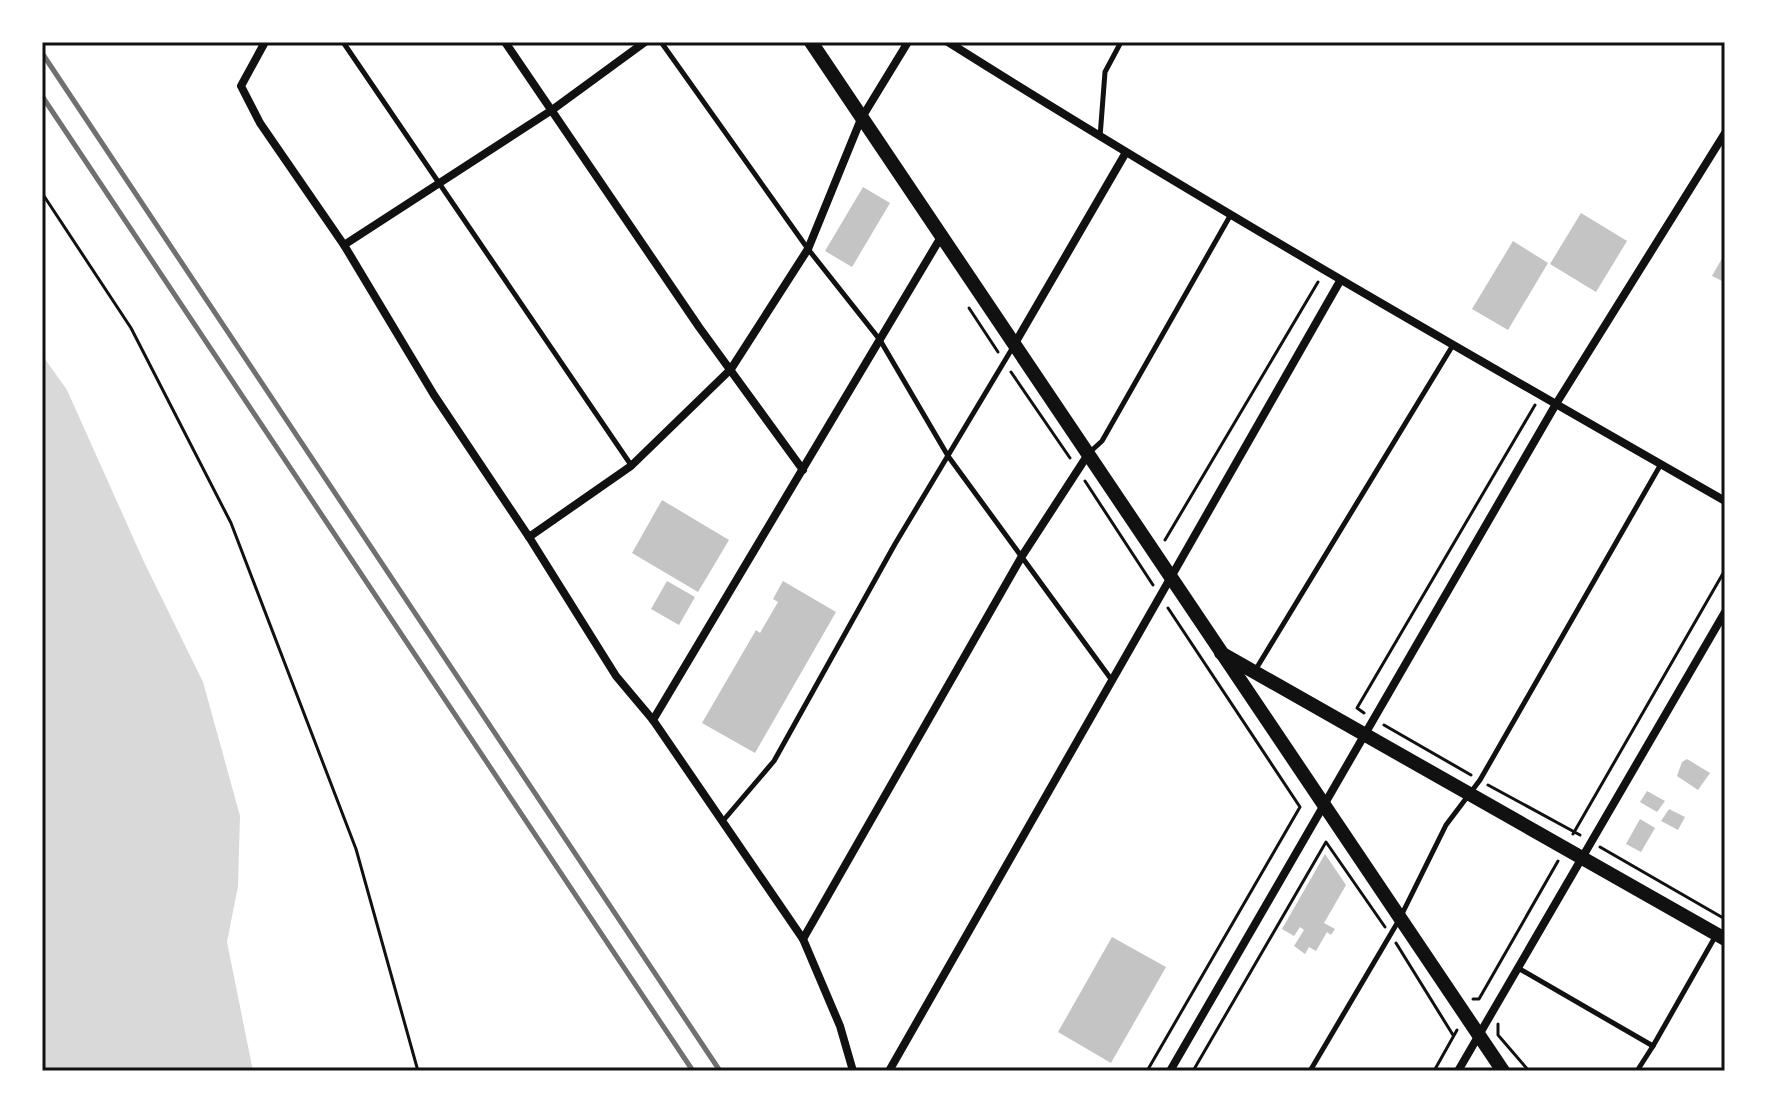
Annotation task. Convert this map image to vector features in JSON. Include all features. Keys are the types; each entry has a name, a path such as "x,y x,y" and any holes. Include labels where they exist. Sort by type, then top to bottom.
{"main road":[{"path":"811,42 1477,1038 1503,1071"},
{"path":"1220,652 1721,937"}],"street":[{"path":"265,42 241,86 260,123 344,245 434,395 529,537 616,676 653,720 803,939 840,1026 853,1071"},
{"path":"505,42 803,470"},
{"path":"344,245 552,110 645,42"},
{"path":"529,537 631,466 731,369 808,249 861,119 908,42"},
{"path":"948,42 1125,154 1725,501"},
{"path":"1170,1071 1556,404 1725,133"},
{"path":"1014,346 1125,154"},
{"path":"653,720 941,237"},
{"path":"889,1071 1340,281"},
{"path":"803,939 1022,556 1087,456"},
{"path":"1458,1071 1725,612"}],"lane":[{"path":"343,42 631,466"},
{"path":"661,42 808,249 880,340 948,456 1111,679"},
{"path":"1100,138 1105,72 1121,42"},
{"path":"1087,456 1102,441 1230,216"},
{"path":"1256,671 1453,345"},
{"path":"722,823 774,761 1014,346"},
{"path":"1310,1071 1399,920 1446,825 1480,780 1661,464"},
{"path":"1637,1071 1721,937"},
{"path":"1517,968 1653,1046"}],"path":[{"path":"42,193 131,328 231,523 356,849 418,1071"},
{"path":"1145,572 1324,271"},
{"path":"969,308 1300,807 1147,1071"},
{"path":"1536,404 1357,708 1725,919"},
{"path":"1479,999 1725,570"},
{"path":"1193,1071 1326,842"},
{"path":"1434,1071 1473,999 1479,999"},
{"path":"1479,999 1500,1026 1498,1035 1529,1071"}],"shaded area":[{"path":"42,355 67,390 144,562 203,682 240,816 238,886 227,942 253,1071 42,1071"}],"building":[{"path":"863,187 890,203 852,267 825,251"},
{"path":"1581,213 1627,241 1596,292 1550,264"},
{"path":"1513,241 1548,263 1508,330 1472,309"},
{"path":"1725,253 1725,280 1724,282 1712,276"},
{"path":"662,500 729,540 698,592 632,553"},
{"path":"667,581 695,597 679,625 651,609"},
{"path":"783,581 836,612 755,753 702,723 756,630 760,633 778,602 773,599"},
{"path":"1687,759 1710,773 1698,790 1677,776 1682,762"},
{"path":"1647,791 1665,801 1657,812 1640,802"},
{"path":"1669,809 1685,817 1678,830 1661,821"},
{"path":"1640,819 1655,828 1641,852 1626,844"},
{"path":"1325,854 1346,885 1324,923 1335,929 1331,935 1327,932 1316,951 1309,947 1305,954 1294,946 1304,930 1300,927 1294,936 1282,929"},
{"path":"1112,937 1166,967 1111,1063 1058,1032"}],"railway":[{"path":"42,53 720,1071"},
{"path":"42,96 693,1071"}]}
